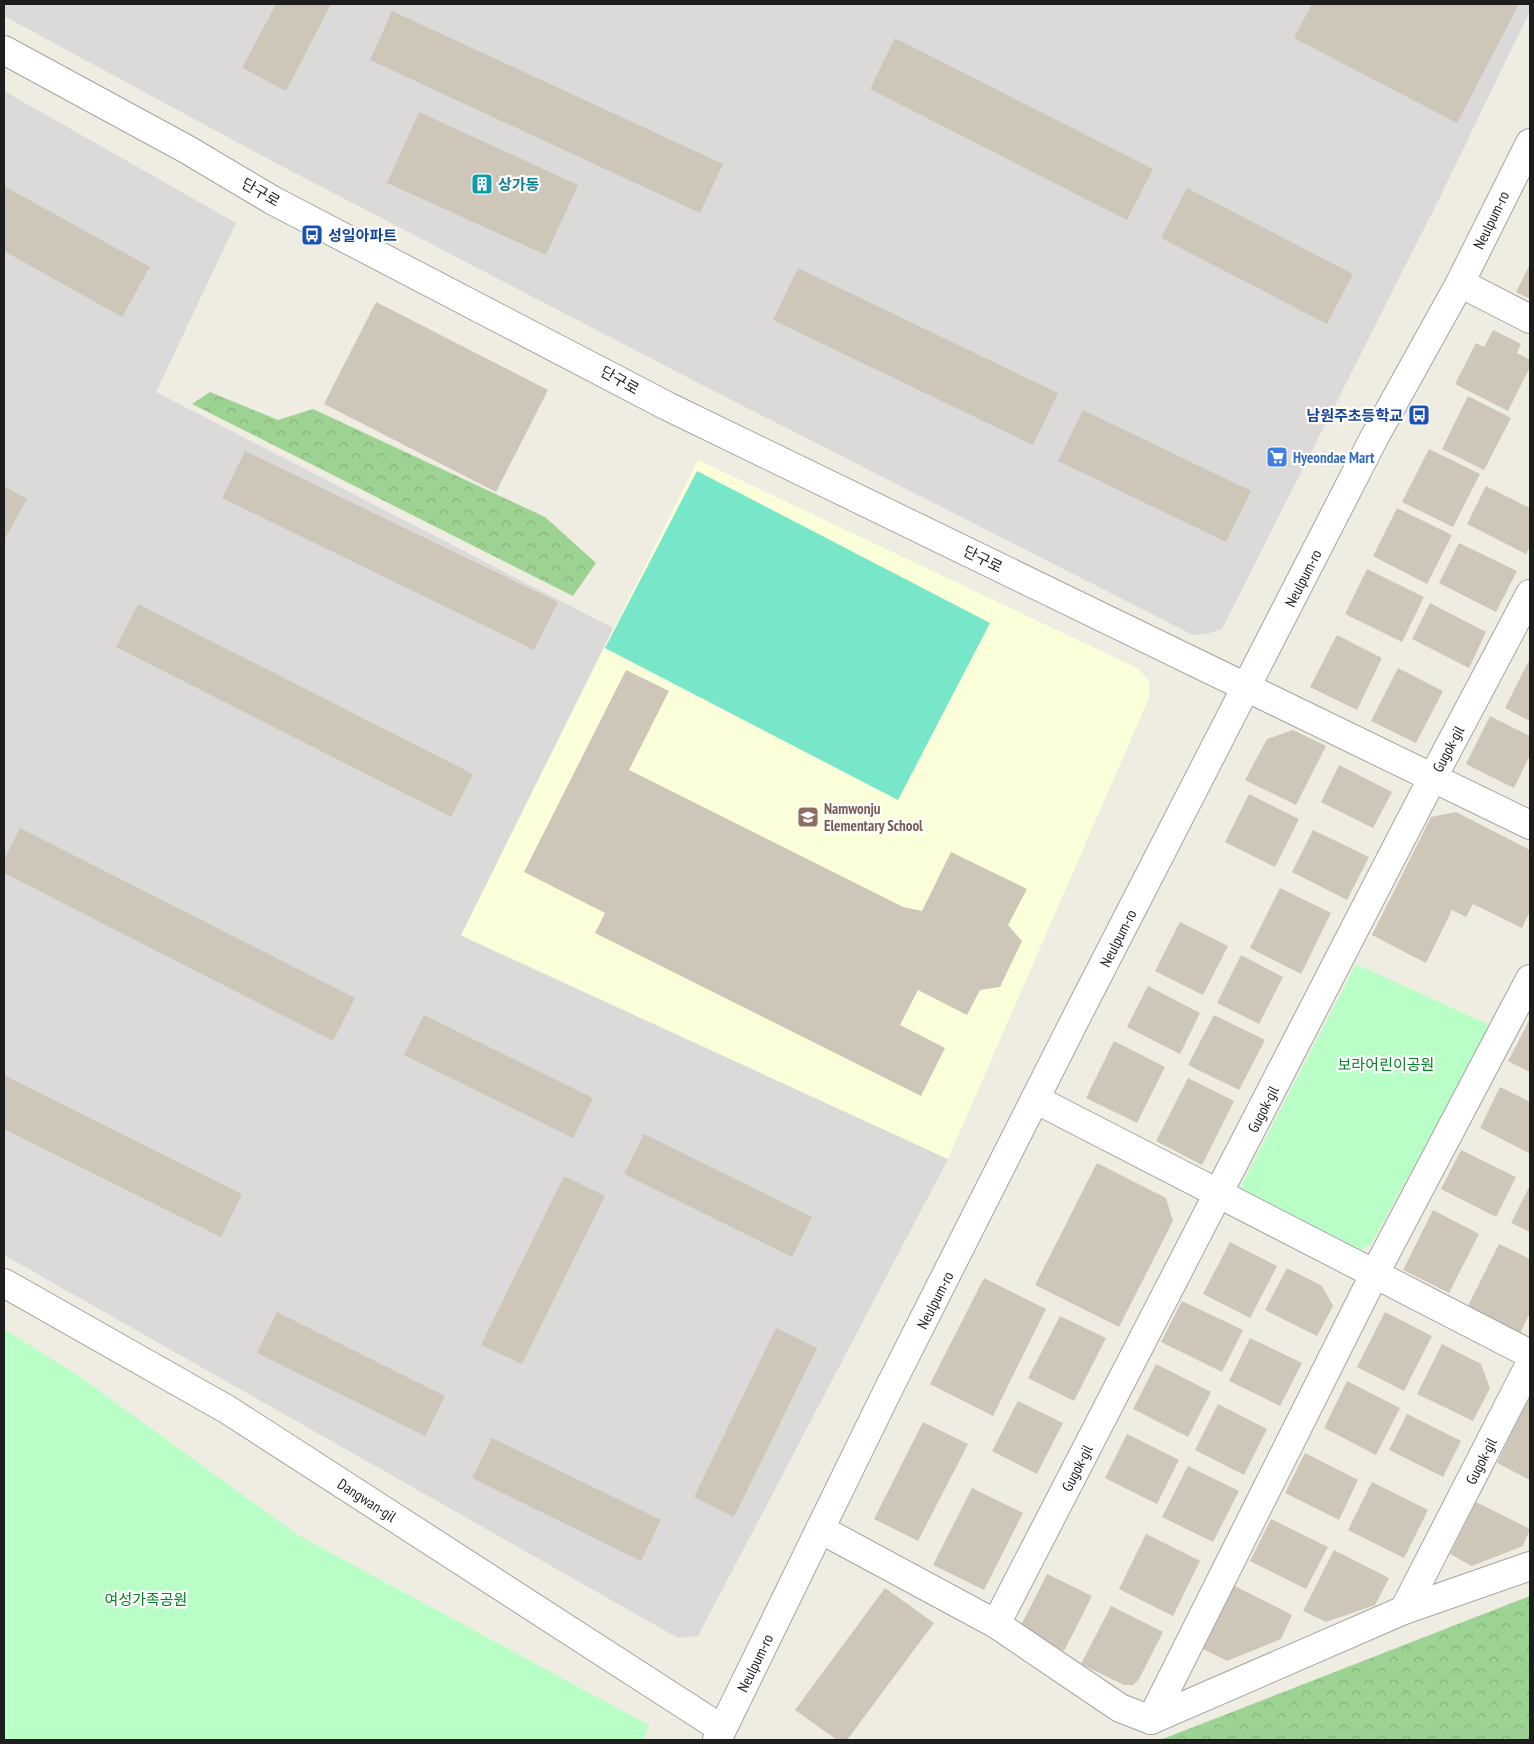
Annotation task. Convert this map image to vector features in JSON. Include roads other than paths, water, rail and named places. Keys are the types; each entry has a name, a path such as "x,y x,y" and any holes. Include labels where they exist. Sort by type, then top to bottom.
{"street":[{"name":"단구로","path":"4,50 188,150 272,200 667,406 1248,686 1530,825"},
{"name":"Neulpum-ro","path":"720,1735 820,1529 1035,1098 1374,438 1460,283 1530,143"},
{"path":"1460,283 1530,319"},
{"name":"Gugok-gil","path":"996,1624 1433,777 1530,594"},
{"path":"1151,1720 1374,1275 1530,978"},
{"path":"1035,1098 1530,1354"},
{"name":"Dangwan-gil","path":"4,1283 228,1410 720,1735"},
{"name":"Gugok-gil","path":"1404,1610 1530,1364"},
{"path":"820,1529 996,1624 1120,1708 1151,1720 1404,1610 1530,1566"}],"place":[{"name":"상가동","path":"482,184"},
{"name":"성일아파트","path":"312,235"},
{"name":"남원주초등학교","path":"1419,415"},
{"name":"Hyeondae Mart","path":"1277,457"},
{"name":"Namwonju Elementary School","path":"808,817"}],"park label":[{"name":"보라어린이공원","path":"1386,1064"},
{"name":"여성가족공원","path":"146,1599"}]}
